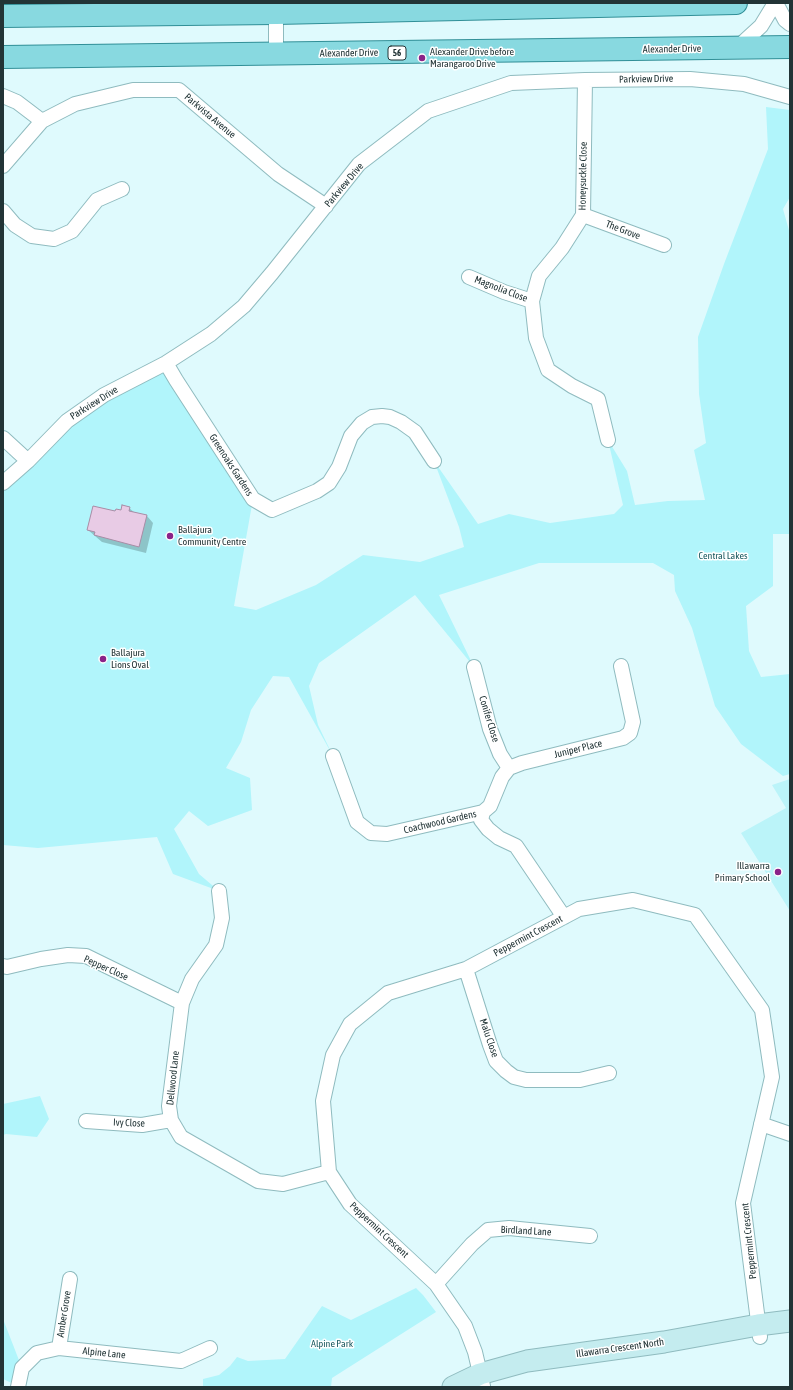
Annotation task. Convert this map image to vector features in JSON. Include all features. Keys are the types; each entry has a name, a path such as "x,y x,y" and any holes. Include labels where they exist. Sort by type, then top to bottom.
{"main road":[{"path":"3,16 276,8 736,3"},
{"name":"Alexander Drive","path":"3,58 790,47"},
{"name":"Illawarra Crescent North","path":"453,1387 571,1367 684,1351 790,1321"},
{"name":"Illawarra Crescent North","path":"759,1331 790,1332"}],"street":[{"path":"736,48 761,26 776,3 785,20 790,24"},
{"path":"276,8 276,54"},
{"name":"Parkview Drive","path":"3,483 28,461 67,421 104,395 166,363 211,334 244,306 359,164 428,111 511,83 585,80 706,80 744,84 790,97"},
{"name":"Honeysuckle Close","path":"585,80 583,215 562,248 539,276 532,301 536,338 548,370 572,386 598,399 608,440"},
{"name":"Parkvista Avenue","path":"3,166 42,121 75,104 133,90 179,90 278,174 326,206"},
{"path":"3,96 17,102 42,121"},
{"path":"3,211 15,224 32,236 54,240 72,231 97,200 122,189"},
{"name":"The Grove","path":"583,215 664,245"},
{"name":"Magnolia Close","path":"469,277 504,292 532,301"},
{"name":"Greenoaks Gardens","path":"166,363 253,499 272,510 317,491 329,482 339,467 351,436 362,423 372,417 390,417 406,425 415,432 434,461"},
{"path":"3,438 28,461"},
{"name":"Juniper Place","path":"509,768 522,763 623,738 630,733 633,722 621,666"},
{"name":"Conifer Close","path":"474,667 490,729 500,754 509,768"},
{"name":"Coachwood Gardens","path":"333,756 357,822 371,833 387,834 482,812 481,820 488,829 498,838 516,846 564,917"},
{"path":"482,812 490,806 502,778 509,768"},
{"name":"Dellwood Lane","path":"219,891 222,918 216,945 192,980 182,1003 170,1106 171,1120 181,1137 258,1181 283,1184 329,1172"},
{"name":"Peppermint Crescent","path":"482,1382 475,1352 465,1326 436,1284 350,1204 329,1172 323,1101 333,1055 350,1024 388,993 466,969 578,909 633,900 695,915 762,1010 772,1077 744,1203 759,1331"},
{"name":"Pepper Close","path":"3,966 7,967 41,959 68,955 86,956 182,1003"},
{"name":"Malu Close","path":"466,969 496,1061 514,1077 526,1080 580,1080 609,1073"},
{"name":"Ivy Close","path":"86,1121 142,1125 171,1120"},
{"path":"762,1124 790,1134"},
{"name":"Birdland Lane","path":"436,1284 472,1244 488,1230 508,1228 590,1236"},
{"name":"Amber Grove","path":"59,1348 70,1279"},
{"name":"Alpine Lane","path":"18,1387 22,1368 37,1353 59,1348 181,1361 210,1348"}],"shaded area":[{"name":"Illawarra Primary School","path":"790,779 790,911 741,833 786,808 772,785"}],"green space":[{"name":"Central Lakes","path":"766,107 790,110 790,197 783,209 790,234 790,534 773,534 773,586 746,606 749,651 761,677 790,674 790,774 783,776 741,744 715,706 692,628 675,591 674,575 653,563 539,563 439,595 474,667 415,595 319,663 309,686 318,725 333,756 289,677 273,676 251,710 241,742 226,768 250,778 252,810 208,826 189,811 174,829 199,874 219,891 173,874 157,837 38,848 3,845 3,483 67,421 166,363 253,499 234,606 256,610 316,585 363,555 420,562 464,547 459,527 434,461 478,524 509,514 550,523 614,514 623,505 608,440 627,471 635,505 668,501 705,500 694,450 706,443 699,394 698,337 768,149"},
{"path":"40,1096 49,1119 37,1137 3,1135 3,1104"},
{"name":"Alpine Park","path":"416,1288 436,1312 332,1378 331,1387 203,1387 203,1379 219,1375 230,1366 237,1357 248,1361 285,1359 322,1306 351,1320"},
{"path":"3,1319 22,1368 18,1386 3,1379"}],"building":[{"path":"122,505 130,507 129,511 147,515 139,547 94,535 95,532 87,530 93,506 115,511 116,509 121,510"}],"place":[{"name":"Alexander Drive before Marangaroo Drive","path":"422,58"},
{"name":"Ballajura Community Centre","path":"170,536"},
{"name":"Ballajura Lions Oval","path":"103,659"},
{"name":"Illawarra Primary School","path":"778,872"}]}
